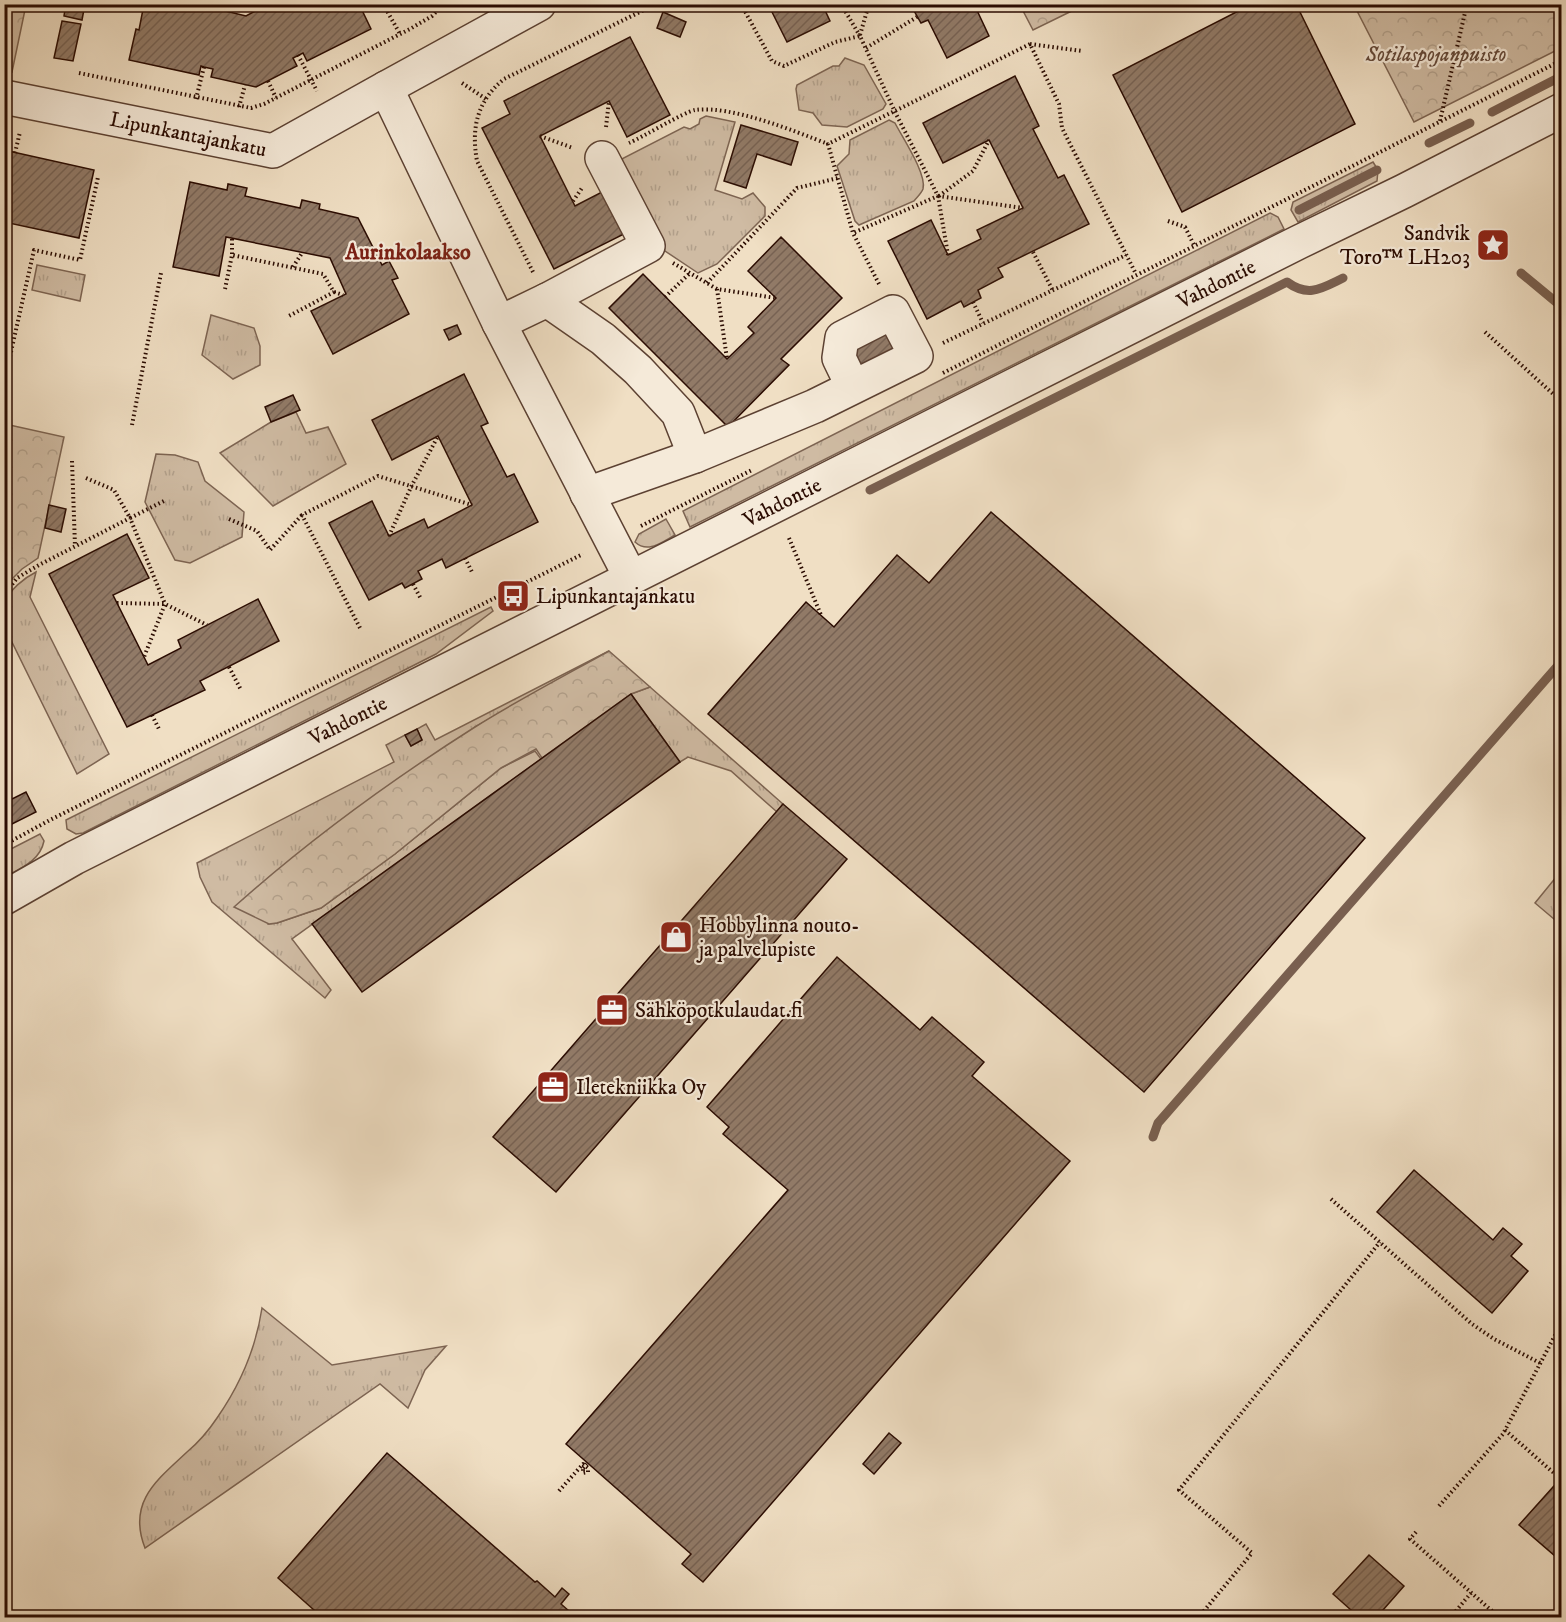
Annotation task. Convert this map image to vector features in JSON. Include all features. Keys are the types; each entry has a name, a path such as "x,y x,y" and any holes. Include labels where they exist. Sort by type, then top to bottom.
{"street":[{"name":"Lipunkantajankatu","path":"4,97 273,151 539,4"},
{"path":"386,88 499,323 631,578"},
{"name":"Vahdontie","path":"4,898 74,858 1562,110"},
{"path":"499,323 648,246 602,158"},
{"path":"547,300 603,339 639,370 678,413 695,456"},
{"path":"587,494 695,456 814,406 853,387 916,356 893,312 842,338 839,358 853,387"}],"path":[{"path":"383,4 400,34"},
{"path":"79,73 251,108 276,98 400,34 432,16 444,4"},
{"path":"547,300 477,162 474,142 477,117 490,90 504,79 656,4"},
{"path":"741,4 772,62 784,66 835,42 860,36"},
{"path":"841,4 860,36 895,112 938,196 948,255"},
{"path":"860,36 869,4"},
{"path":"1439,122 1467,4"},
{"path":"866,48 917,16"},
{"path":"1030,44 1059,104 1062,128 1136,274"},
{"path":"602,158 694,110 729,112 801,133 828,144 1030,44 1082,51"},
{"path":"298,55 317,91"},
{"path":"196,98 204,67"},
{"path":"268,81 276,98"},
{"path":"460,82 486,99"},
{"path":"239,107 245,85"},
{"path":"853,233 938,196 973,171 989,140"},
{"path":"828,144 853,233 893,312"},
{"path":"6,374 34,250 80,260 98,177"},
{"path":"707,283 797,188 837,178"},
{"path":"938,196 1023,208"},
{"path":"1168,221 1185,227 1194,245"},
{"path":"225,289 232,255 232,238"},
{"path":"648,246 651,251 717,289 776,298"},
{"path":"1033,252 1053,291"},
{"path":"293,267 302,253"},
{"path":"232,255 323,274 334,292 343,295"},
{"path":"916,356 1126,255"},
{"path":"132,425 161,273"},
{"path":"665,297 690,273"},
{"path":"717,289 728,359"},
{"path":"287,317 334,292"},
{"path":"973,302 983,324"},
{"path":"1485,332 1562,402"},
{"path":"389,536 411,487 438,436"},
{"path":"72,461 75,546"},
{"path":"229,519 257,531 270,550 302,515 378,476 472,505"},
{"path":"86,478 114,490 130,518 165,604 144,657"},
{"path":"4,595 17,578 164,501"},
{"path":"302,515 360,628"},
{"path":"789,538 821,615"},
{"path":"465,558 473,574"},
{"path":"413,584 421,599"},
{"path":"117,603 165,604 207,625"},
{"path":"229,667 241,690"},
{"path":"152,715 160,731"},
{"path":"1331,1199 1453,1309 1481,1331 1540,1363"},
{"path":"1198,1617 1252,1553 1179,1490 1380,1242"},
{"path":"1439,1506 1505,1430 1560,1319"},
{"path":"1505,1430 1555,1474"},
{"path":"559,1491 583,1464 585,1466"},
{"path":"1416,1532 1410,1539 1500,1617"},
{"path":"1450,1617 1472,1593"}],"green space":[{"path":"5,5 26,5 12,72 5,70"},
{"path":"1020,5 1084,5 1033,30"},
{"name":"Sotilaspojanpuisto","path":"1354,5 1561,5 1561,48 1414,122"},
{"path":"845,58 864,65 886,104 883,109 847,127 822,125 813,113 799,110 797,85 833,66 839,66"},
{"path":"706,116 735,122 715,190 742,199 753,193 765,207 765,216 717,264 698,273 647,239 608,166 684,127 690,129"},
{"path":"889,120 895,123 913,156 921,174 923,189 914,201 859,225 855,221 837,166 849,154 850,140"},
{"path":"1373,162 1378,170 1377,181 1298,222 1291,210 1293,202"},
{"path":"1270,213 1278,217 1284,229 690,527 683,511"},
{"path":"37,265 85,275 80,301 32,290"},
{"path":"211,315 254,328 260,346 260,365 233,379 202,355"},
{"path":"296,412 306,433 328,427 346,464 273,506 220,453 271,422"},
{"path":"5,424 64,437 38,558 22,569 5,586"},
{"path":"156,454 175,455 198,462 205,481 244,512 242,537 190,563 175,560 145,502"},
{"path":"666,519 675,535 650,547 635,542 639,534"},
{"path":"36,572 30,597 109,754 77,774 5,628 4,609 7,598 18,585"},
{"path":"491,607 493,611 436,654 83,833 76,834 67,829 66,820"},
{"path":"609,651 475,727 269,924 321,908 395,854 501,768 535,751 541,759 292,939 331,990 325,998 212,902 200,877 197,863 394,762 386,745 405,735 411,746 422,740 417,729 426,724 435,740"},
{"path":"609,651 650,687 631,694 542,758 536,749 501,768 395,854 321,908 269,924 234,907 321,835 412,768 491,717"},
{"path":"650,687 783,804 777,812 731,771 688,757 680,762 631,694"},
{"path":"40,834 44,841 34,859 5,877 5,852"},
{"path":"1561,871 1561,925 1535,903"},
{"path":"262,1308 332,1365 446,1346 425,1370 408,1408 380,1384 145,1548 140,1532 142,1505 148,1493 165,1472 204,1436 225,1405 240,1379 251,1352"}],"building":[{"path":"66,4 85,4 82,20 64,16"},
{"path":"144,4 196,4 246,16 268,4 359,4 371,29 307,61 303,53 293,58 297,66 256,87 211,77 213,69 201,66 199,75 129,60 136,29 139,30"},
{"path":"768,4 822,4 830,21 787,42"},
{"path":"920,4 974,4 989,36 947,58 928,20 921,23 913,9"},
{"path":"1252,4 1296,4 1355,124 1182,212 1113,75"},
{"path":"663,12 686,22 680,37 657,28"},
{"path":"62,21 81,24 73,61 54,58"},
{"path":"4,37 11,38 9,49 4,48"},
{"path":"630,37 670,115 627,137 609,101 540,136 575,206 602,192 624,234 554,269 482,128 510,114 504,101"},
{"path":"1015,76 1039,126 1033,129 1058,178 1064,175 1089,224 998,268 1003,277 978,290 981,298 964,307 961,301 927,319 888,241 931,220 948,255 981,239 977,230 1023,208 989,140 943,163 923,123"},
{"path":"741,125 798,142 791,165 757,154 746,188 724,181"},
{"path":"4,150 94,170 79,238 4,222"},
{"path":"190,182 227,190 228,184 247,188 245,196 300,208 302,200 320,204 319,209 358,218 382,265 389,261 398,278 392,280 409,314 333,354 311,311 346,294 330,258 226,237 219,276 173,267"},
{"path":"781,237 842,298 781,359 789,365 728,427 609,308 643,274 727,359 754,333 748,327 776,298 748,271"},
{"path":"891,324 906,353 866,374 851,346"},
{"path":"457,325 461,334 449,340 444,330"},
{"path":"464,374 488,423 481,426 507,477 514,474 538,522 446,568 442,559 418,571 422,579 405,588 402,583 369,600 329,523 372,501 389,536 424,519 428,528 472,505 438,436 392,460 372,420"},
{"path":"293,395 300,410 271,422 265,407"},
{"path":"49,505 66,509 61,532 45,528"},
{"path":"991,512 1365,838 1144,1092 708,714 806,602 834,627 897,555 929,583"},
{"path":"127,534 149,578 113,595 148,665 181,648 178,640 258,599 279,641 200,681 205,690 127,727 49,574"},
{"path":"631,694 680,762 362,992 312,924"},
{"path":"417,729 422,740 411,746 405,735"},
{"path":"26,792 36,812 4,828 4,799 6,802"},
{"path":"783,804 847,859 556,1192 493,1137"},
{"path":"837,957 920,1030 932,1017 984,1062 972,1076 1070,1161 703,1582 682,1564 691,1554 566,1444 788,1190 723,1134 729,1127 707,1107"},
{"path":"1414,1170 1493,1240 1503,1228 1522,1244 1511,1256 1528,1271 1492,1313 1377,1212"},
{"path":"889,1433 901,1443 874,1474 863,1464"},
{"path":"387,1453 535,1582 537,1581 555,1597 562,1588 569,1594 561,1604 577,1618 323,1618 278,1578"},
{"path":"1562,1477 1562,1562 1519,1525"},
{"path":"1369,1555 1404,1586 1376,1618 1360,1618 1333,1594"}],"waterway":[{"path":"1492,112 1562,76"},
{"path":"1429,143 1470,123"},
{"path":"1299,210 1377,170"},
{"path":"1521,273 1562,307"},
{"path":"870,490 1287,282 1302,290 1315,290 1343,278"},
{"path":"1153,1137 1158,1123 1562,661"}],"place":[{"name":"Sandvik Toro™ LH203","path":"1493,245"},
{"name":"Lipunkantajankatu","path":"513,596"},
{"name":"Hobbylinna nouto- ja palvelupiste","path":"676,937"},
{"name":"Sähköpotkulaudat.fi","path":"612,1010"},
{"name":"Iletekniikka Oy","path":"553,1087"}],"district":[{"name":"Aurinkolaakso","path":"408,251"}]}
